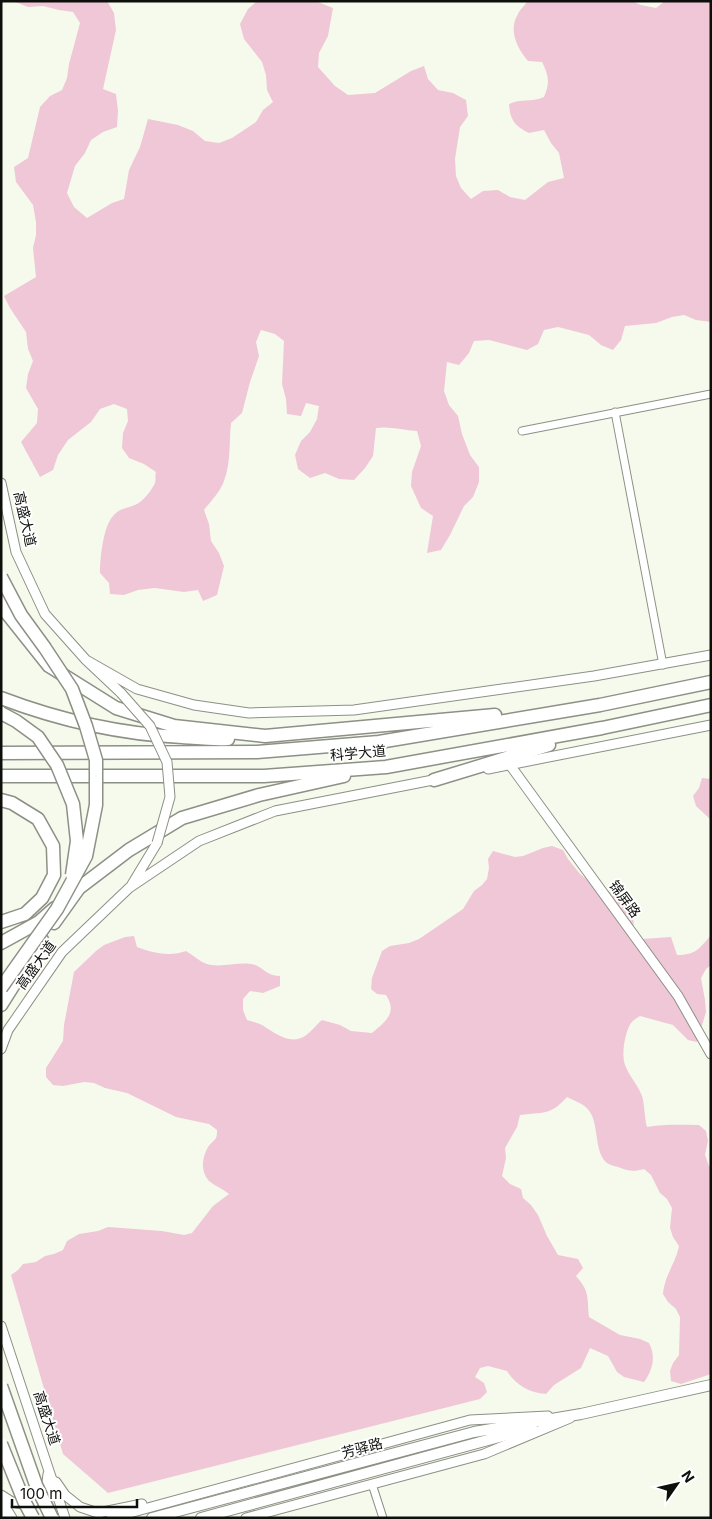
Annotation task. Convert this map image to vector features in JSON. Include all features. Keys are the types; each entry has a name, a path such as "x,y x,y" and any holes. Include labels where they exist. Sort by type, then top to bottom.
{"highway":[{"path":"1,577 21,615 72,689 96,760 96,806 86,856 75,886 1,1005"},
{"path":"1,602 6,612 49,666 116,708 174,726 265,736"},
{"name":"科学大道","path":"1,753 257,752 379,742 600,705 711,682"},
{"path":"1,698 28,708 102,728 147,735 216,740 600,705"},
{"name":"科学大道","path":"1,776 264,776 386,767 602,728 711,705"},
{"path":"1,713 38,737 56,765 73,804 77,841 75,886 1,988"},
{"path":"434,780 602,728"},
{"path":"1,943 39,922 75,886 182,818 259,795 386,767"},
{"path":"1,800 12,803 38,819 53,846 54,875 42,898 25,914 1,922"},
{"path":"1,1386 36,1485 52,1518"},
{"path":"1,1444 24,1501 33,1518"}],"main road":[{"name":"高盛大道","path":"1,483 16,552 45,614 86,660"},
{"path":"86,660 137,689 194,705 249,713 354,710 663,665 711,656"},
{"path":"86,660 121,693 150,726 167,762 170,797 157,843 129,888"},
{"path":"129,888 199,841 275,811 711,725"},
{"name":"锦屏路","path":"510,765 678,996 711,1054"},
{"name":"高盛大道","path":"1,1049 8,1030 62,952 129,888"},
{"name":"高盛大道","path":"1,1326 65,1518"},
{"name":"芳驿路","path":"201,1518 581,1414 711,1385"},
{"path":"246,1518 484,1454 581,1414"},
{"path":"111,1518 470,1420 581,1414"},
{"name":"芳驿路","path":"152,1518 474,1432 581,1414"},
{"path":"1,1495 12,1502 28,1505 41,1499 46,1490 48,1471"},
{"path":"48,1471 64,1495 80,1507 98,1513 146,1503 162,1504"},
{"path":"1,1500 12,1518"},
{"path":"1,1512 1,1517"}],"street":[{"path":"522,430 711,394"},
{"path":"615,412 663,665"},
{"path":"372,1484 383,1518"}],"shaded area":[{"path":"13,1 107,1 114,13 116,30 103,89 116,94 117,127 103,132 91,140 85,153 75,166 67,193 74,207 87,218 112,203 124,199 129,170 140,147 148,119 178,125 193,131 205,141 219,143 232,138 256,122 263,110 273,102 267,90 266,75 262,62 244,39 240,24 248,9 257,1 311,1 333,8 328,36 319,53 318,67 335,86 348,95 375,93 411,71 424,66 428,79 438,90 453,93 466,100 468,116 460,127 455,159 456,176 461,188 471,199 483,191 498,190 510,197 525,200 548,182 564,178 559,153 544,130 529,133 514,122 510,110 509,104 514,102 544,97 548,83 542,62 528,61 515,39 515,20 527,1 632,1 656,8 665,1 711,1 711,322 696,320 684,315 656,323 625,326 621,340 613,350 601,345 589,335 558,327 544,330 538,344 527,350 489,340 474,341 469,353 459,365 447,362 444,391 449,405 458,416 470,455 479,467 479,482 473,497 464,506 441,550 427,553 433,516 421,508 411,486 412,472 421,446 417,431 376,428 373,456 354,480 339,479 325,473 310,478 298,469 295,455 301,441 310,432 317,419 319,406 306,403 301,416 287,414 282,384 284,341 275,334 261,330 256,342 259,356 242,413 231,423 229,460 224,481 204,510 209,524 211,541 219,553 224,566 217,595 203,601 198,590 184,592 155,588 138,590 124,595 110,594 109,583 100,573 101,551 107,527 116,513 137,504 147,495 155,483 156,472 144,464 129,458 122,448 123,433 128,421 127,409 114,404 100,409 91,422 68,440 58,455 53,470 40,477 21,442 37,423 38,409 26,388 28,374 33,361 28,349 26,332 4,296 36,277 33,248 36,222 33,205 16,182 14,167 28,158 40,107 50,96 62,90 67,78 80,23 73,12 43,6 28,7"},
{"path":"702,778 711,779 711,820 696,806 693,796 699,788"},
{"path":"552,846 563,850 580,874 589,881 598,884 626,903 633,911 634,932 642,939 671,937 677,955 683,955 697,950 711,935 711,965 706,969 701,978 706,1012 697,1042 688,1040 673,1025 640,1016 629,1027 624,1043 623,1055 627,1069 642,1096 647,1127 699,1125 706,1131 708,1141 705,1155 709,1166 711,1166 711,1374 681,1384 671,1381 670,1371 679,1355 680,1317 676,1309 663,1294 679,1246 670,1228 672,1208 667,1199 660,1193 651,1175 644,1169 637,1171 628,1170 607,1163 603,1159 598,1146 595,1124 590,1112 583,1105 567,1097 556,1107 546,1112 520,1115 517,1127 505,1148 506,1158 502,1176 510,1184 521,1189 523,1198 538,1215 558,1255 578,1259 583,1268 576,1276 586,1291 589,1317 620,1335 649,1343 653,1358 650,1373 644,1382 624,1377 617,1372 608,1356 590,1348 581,1368 554,1385 546,1394 529,1390 514,1380 507,1371 488,1366 480,1368 475,1377 484,1383 487,1392 480,1399 108,1493 63,1454 11,1275 23,1264 36,1262 45,1256 63,1250 67,1241 79,1234 98,1231 108,1227 162,1231 184,1235 192,1233 213,1206 229,1194 209,1181 204,1173 204,1156 217,1134 217,1130 209,1124 176,1117 127,1093 105,1088 94,1083 53,1085 46,1077 46,1068 63,1041 64,1025 74,972 104,945 125,937 134,936 137,947 149,951 174,954 186,951 207,964 251,964 275,976 280,976 280,986 263,993 250,991 243,999 243,1010 247,1020 261,1024 284,1038 300,1038 322,1020 340,1025 351,1031 372,1033 388,1017 391,1007 386,995 377,994 371,989 372,978 382,951 390,946 409,943 419,939 463,909 474,891 487,879 488,859 493,851 515,857"}]}
